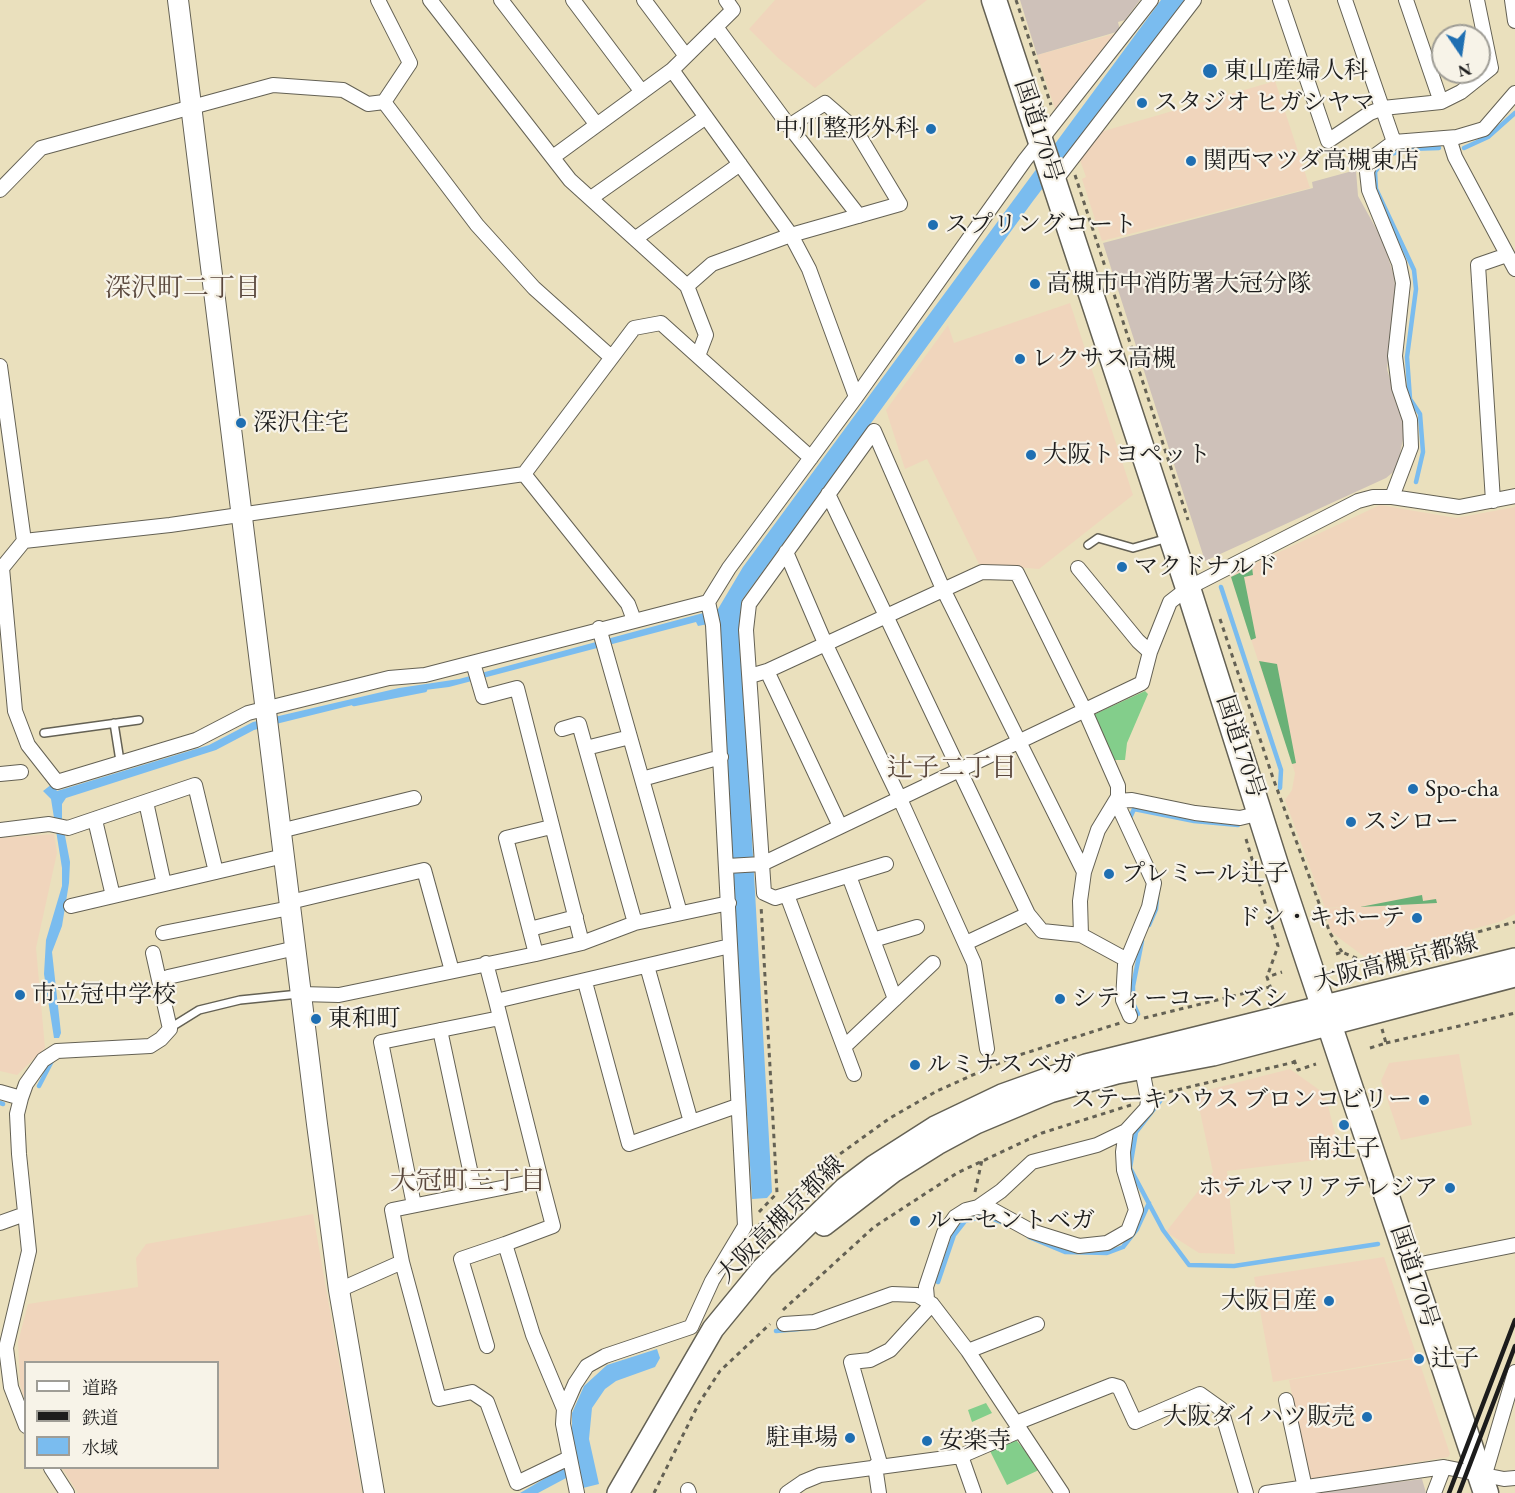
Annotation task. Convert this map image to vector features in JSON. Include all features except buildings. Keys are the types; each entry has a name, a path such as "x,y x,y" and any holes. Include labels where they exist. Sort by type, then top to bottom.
{"highway":[{"name":"国道170号","path":"994,0 1054,182 1181,534 1188,588 1251,816 1327,1017 1483,1480"}],"main road":[{"name":"大阪高槻京都線","path":"634,1493 689,1391 727,1331 773,1274 833,1217 894,1171 976,1123 1050,1092 1085,1081 1213,1055 1515,959"},
{"name":"大阪高槻京都線","path":"618,1493 713,1329 763,1268 845,1188 874,1166 935,1127 1035,1081 1138,1051 1327,1017 1515,976"}],"street":[{"path":"178,0 240,513 339,1290 375,1493"},
{"path":"0,190 41,148 273,85 343,90 368,104 384,102 410,63 378,0"},
{"path":"430,0 570,180 687,286 706,335 698,356"},
{"path":"501,0 597,125"},
{"path":"573,0 642,92"},
{"path":"644,0 687,56"},
{"path":"553,157 672,70 733,10 726,0"},
{"path":"564,1408 587,1366 605,1356 691,1327 712,1281 745,1226 730,946 730,865 713,625 709,606 729,568 1041,141 1151,0"},
{"path":"1054,182 1194,0"},
{"path":"1280,0 1328,141 1370,113 1383,108 1441,102 1461,92 1491,68 1477,0"},
{"path":"1344,0 1394,142"},
{"path":"1406,0 1441,102"},
{"path":"1512,0 1515,21"},
{"path":"716,27 859,216"},
{"path":"672,70 791,235 809,269 856,397"},
{"path":"1392,497 1411,447 1410,420 1399,388 1395,356 1403,283 1400,263 1369,190 1367,172 1372,158 1394,142 1449,138 1484,129 1515,93"},
{"path":"384,102 477,225 534,288 611,357"},
{"path":"687,286 712,264 791,235 900,204 855,129 825,103 789,126"},
{"path":"591,198 706,117"},
{"path":"1449,138 1455,157 1515,269"},
{"path":"636,238 740,164"},
{"path":"1493,501 1478,265 1507,255"},
{"path":"709,606 634,620 602,638 425,675 388,678 266,719 248,713 196,740 120,761 57,782 28,745 15,711 2,568 24,541 170,525 240,513 509,478 524,474 634,328 661,323 811,458"},
{"path":"0,366 24,541"},
{"path":"886,864 787,895 775,898 766,896 758,864 746,630 749,604 874,431 943,589 1084,872"},
{"path":"524,474 628,604 634,620"},
{"path":"828,494 884,616 1028,914 1042,931 1081,935 1127,960"},
{"path":"730,865 758,864 1020,743 1142,683 1150,652 1170,602 1188,588 1358,501 1373,497 1392,497 1459,507 1515,496"},
{"path":"786,552 825,643 966,943 974,963 987,1049"},
{"path":"1078,568 1138,641 1150,652"},
{"path":"750,676 767,671 982,572 1017,573 1085,711 1118,786 1116,801 1098,830 1084,872 1080,901 1081,935"},
{"path":"602,638 680,913"},
{"path":"474,663 483,697 517,688 582,943"},
{"path":"767,671 840,826"},
{"path":"562,729 579,724 635,922"},
{"path":"586,748 630,737"},
{"path":"642,779 721,757"},
{"path":"0,774 21,772"},
{"path":"0,830 49,824 68,828 195,785 216,872"},
{"path":"280,831 414,798"},
{"path":"1116,801 1132,800 1195,813 1251,816"},
{"path":"1116,801 1154,883 1149,907 1127,960 1123,1000 1130,1016"},
{"path":"146,802 164,884"},
{"path":"95,820 113,896"},
{"path":"536,954 506,838 551,827"},
{"path":"71,906 284,856"},
{"path":"163,933 290,905 424,870 452,971"},
{"path":"849,876 895,999"},
{"path":"787,895 854,1074"},
{"path":"301,994 339,995 536,954 582,943 635,922 729,903"},
{"path":"966,943 1028,914"},
{"path":"530,928 576,917"},
{"path":"873,940 917,927"},
{"path":"496,1001 585,982 730,946"},
{"path":"168,977 296,948"},
{"path":"24,1421 11,1388 6,1348 29,1251 17,1114 21,1098 26,1084 43,1060 57,1051 150,1046 161,1040 170,1029 153,953"},
{"path":"486,963 553,1226 461,1259 487,1346"},
{"path":"844,1047 933,963"},
{"path":"647,966 691,1122"},
{"path":"585,982 629,1144 737,1106"},
{"path":"414,1205 381,1042 500,1018"},
{"path":"440,1030 475,1193"},
{"path":"1062,1493 1053,1476 968,1351 930,1301 926,1287 944,1233 955,1217 975,1208 1001,1191 1032,1162 1097,1145 1126,1131 1147,1108 1148,1100 1142,1069"},
{"path":"0,1092 21,1098"},
{"path":"975,1208 991,1209 1031,1231 1070,1245 1089,1246 1116,1240 1128,1231 1136,1210 1124,1170 1123,1152 1126,1131"},
{"path":"541,1180 392,1210 402,1262 439,1399 472,1392 488,1402 517,1483 569,1460"},
{"path":"0,1223 25,1214"},
{"path":"505,1244 533,1335 564,1408 563,1432 577,1493"},
{"path":"1411,1266 1515,1245"},
{"path":"339,1290 402,1262"},
{"path":"784,1324 813,1322 869,1300 892,1294 917,1294 930,1301"},
{"path":"879,1493 878,1467 851,1362 870,1360 890,1350 930,1301"},
{"path":"968,1351 1037,1324"},
{"path":"1483,1480 1515,1372"},
{"path":"787,1493 805,1487 820,1475 962,1456 1018,1427 1112,1385 1119,1387 1135,1422 1200,1394 1221,1409 1246,1493"},
{"path":"1286,1400 1305,1488"},
{"path":"962,1456 974,1493"},
{"path":"1434,1493 1444,1467"},
{"path":"1266,1493 1444,1467 1483,1480 1515,1478"},
{"path":"52,1469 67,1493"}],"lane":[{"path":"1089,545 1098,538 1133,548 1181,534"},
{"path":"44,733 139,720"},
{"path":"114,723 120,761"},
{"path":"170,1029 199,1010 240,1000 291,993 301,994"}],"path":[{"path":"1016,0 1052,109"},
{"path":"1070,162 1181,534"},
{"path":"1218,614 1277,789 1330,933 1342,952 1365,962 1515,922"},
{"path":"1251,816 1278,946 1267,977 1271,989"},
{"path":"766,896 761,905 777,1193 755,1216 756,1228 773,1244"},
{"path":"1336,954 1342,952"},
{"path":"1365,962 1370,983"},
{"path":"1267,977 1282,972"},
{"path":"1370,1048 1515,1013"},
{"path":"1382,1029 1386,1043"},
{"path":"1294,1060 1298,1070 1316,1064"},
{"path":"975,1208 982,1160"},
{"path":"806,1278 811,1284"}],"shaded area":[{"path":"775,0 927,0 815,88 778,58 749,29"},
{"path":"1020,0 1140,0 1125,20 1118,22 1120,31 1037,55"},
{"path":"1121,32 1056,112 1037,55"},
{"name":"関西マツダ高槻東店","path":"1275,81 1310,188 1102,241 1082,179 1086,177 1079,157 1100,129 1104,131"},
{"path":"1356,170 1358,196 1383,241 1394,276 1396,293 1387,369 1405,429 1397,469 1386,478 1205,561 1103,243 1313,188 1312,182"},
{"path":"1070,303 1133,495 1039,569 979,564 927,459 905,469 886,410 948,325 954,343"},
{"path":"1380,505 1456,518 1515,507 1515,914 1499,922 1366,958 1331,932 1325,909 1345,907 1325,908 1285,800 1292,790 1295,773 1230,575"},
{"name":"市立冠中学校","path":"54,834 57,853 36,948 45,1048 17,1075 0,1071 0,838"},
{"path":"1459,1054 1472,1125 1401,1140 1381,1081 1389,1063"},
{"path":"1290,1069 1325,1094 1341,1157 1227,1171 1235,1254 1199,1253 1166,1232 1213,1172 1196,1093"},
{"path":"313,1214 362,1493 78,1493 63,1469 219,1469 219,1361 24,1361 24,1398 20,1384 18,1342 28,1304 138,1287 136,1258 146,1244"},
{"name":"大阪日産","path":"1384,1257 1417,1357 1273,1382 1254,1277"},
{"name":"大阪ダイハツ販売","path":"1418,1358 1450,1454 1448,1457 1309,1480 1289,1380"},
{"path":"1422,1479 1426,1493 1311,1493"}],"green space":[{"path":"1252,567 1253,575 1244,577 1256,638 1251,640 1231,577"},
{"path":"1259,661 1277,664 1296,763 1292,764"},
{"path":"1145,691 1148,694 1127,743 1125,760 1111,760 1093,715"},
{"path":"1422,895 1423,901 1436,899 1437,903 1360,907"},
{"path":"986,1403 992,1413 972,1422 968,1410"},
{"path":"1016,1440 1041,1469 1007,1485 990,1451"}],"water":[{"path":"1161,0 1186,0 1033,201 742,600 740,627 772,1192 767,1198 752,1199 718,622 698,626 696,622 449,687 401,693 254,730 216,750 66,798 62,804 62,820 70,862 69,883 62,926 52,952 61,1033 59,1038 54,1038 44,974 46,940 62,886 62,868 51,799 43,791 52,784 57,791 209,745 253,722 399,688 459,679 718,609 743,567"},
{"path":"657,1349 660,1358 655,1367 616,1381 605,1389 592,1408 589,1439 599,1484 583,1488 580,1476 568,1477 538,1493 520,1493 576,1460 572,1440 572,1413 584,1386 607,1365"}],"waterway":[{"path":"1464,148 1488,137 1515,113"},
{"path":"1416,482 1423,452 1420,414 1410,399 1407,357 1416,289 1414,270 1376,189 1375,172 1388,155 1407,149 1439,148"},
{"path":"1221,587 1281,770 1280,788"},
{"path":"354,704 425,690"},
{"path":"1129,820 1134,809 1194,821 1238,825"},
{"path":"1149,925 1156,909 1158,885"},
{"path":"1138,1014 1133,1003 1133,986 1142,941"},
{"path":"39,1086 54,1057"},
{"path":"1160,1101 1136,1132 1130,1168 1163,1230 1189,1265 1234,1266 1378,1244"},
{"path":"1029,1237 1065,1252 1107,1253 1123,1247 1137,1229 1149,1203"},
{"path":"938,1282 954,1235 965,1221 985,1216 1001,1222"},
{"path":"776,1331 810,1328"}],"railway":[{"path":"1449,1493 1515,1320"},
{"path":"1459,1493 1515,1346"}],"place":[{"name":"東山産婦人科","path":"1210,71"},
{"name":"スタジオ ヒガシヤマ","path":"1142,103"},
{"name":"中川整形外科","path":"931,129"},
{"name":"関西マツダ高槻東店","path":"1191,161"},
{"name":"スプリングコート","path":"933,225"},
{"name":"高槻市中消防署大冠分隊","path":"1035,284"},
{"name":"レクサス高槻","path":"1020,359"},
{"name":"深沢住宅","path":"241,423"},
{"name":"大阪トヨペット","path":"1031,455"},
{"name":"マクドナルド","path":"1122,567"},
{"name":"Spo-cha","path":"1413,789"},
{"name":"スシロー","path":"1351,822"},
{"name":"プレミール辻子","path":"1109,874"},
{"name":"ドン・キホーテ","path":"1417,918"},
{"name":"市立冠中学校","path":"20,995"},
{"name":"シティーコートズシ","path":"1060,999"},
{"name":"東和町","path":"316,1019"},
{"name":"ルミナス ベガ","path":"915,1065"},
{"name":"ステーキハウス ブロンコビリー","path":"1424,1100"},
{"name":"南辻子","path":"1344,1125"},
{"name":"ホテルマリアテレジア","path":"1450,1188"},
{"name":"ルーセントベガ","path":"915,1221"},
{"name":"大阪日産","path":"1329,1301"},
{"name":"辻子","path":"1419,1359"},
{"name":"大阪ダイハツ販売","path":"1367,1417"},
{"name":"駐車場","path":"850,1438"},
{"name":"安楽寺","path":"927,1441"}],"district":[{"name":"深沢町二丁目","path":"183,289"},
{"name":"辻子二丁目","path":"952,769"},
{"name":"大冠町三丁目","path":"468,1182"}]}
